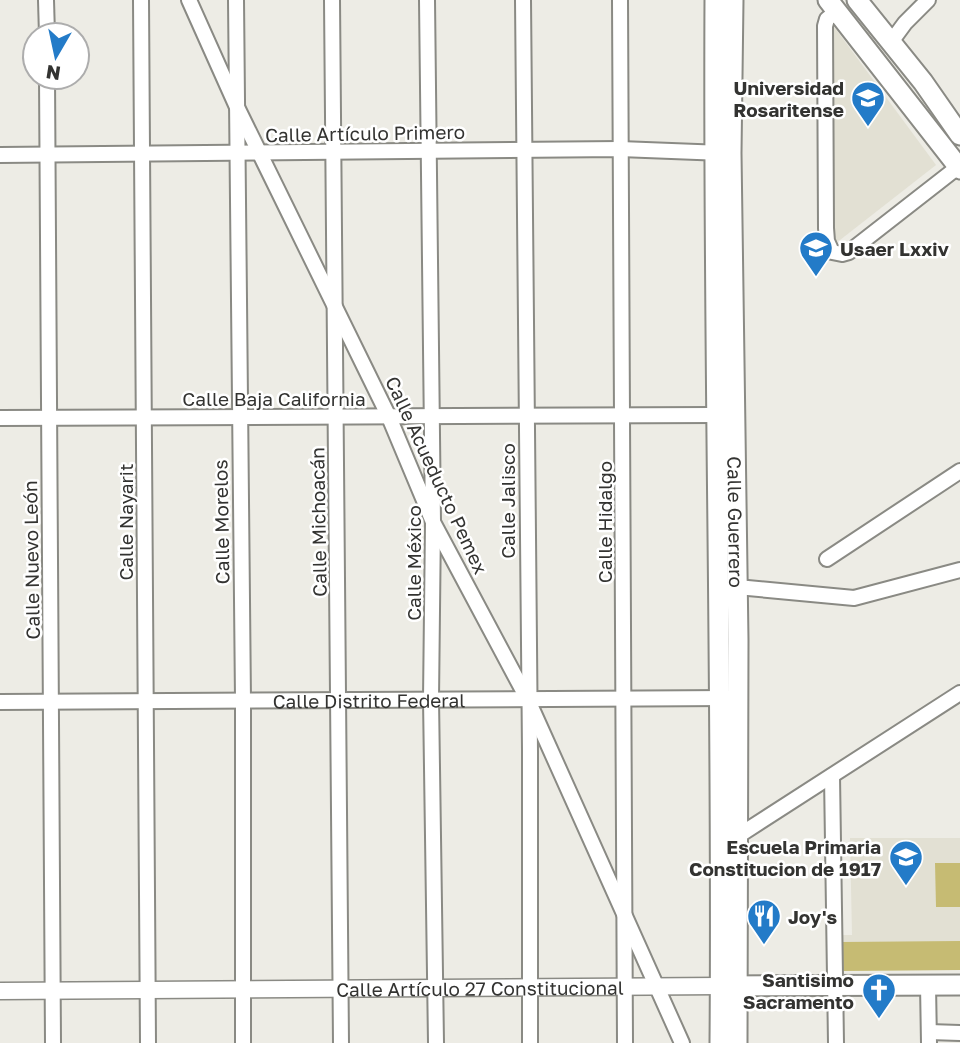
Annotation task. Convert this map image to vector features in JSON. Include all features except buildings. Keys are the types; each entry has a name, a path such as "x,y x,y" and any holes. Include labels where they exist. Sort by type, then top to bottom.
{"main road":[{"name":"Calle Guerrero","path":"715,0 723,153 737,587 729,697 728,986 737,1043"},
{"name":"Calle Guerrero","path":"720,1043 728,986 738,836 715,415 723,153 733,0"},
{"path":"857,0 960,135"},
{"path":"832,6 959,168"},
{"name":"Calle Artículo 27 Constitucional","path":"728,986 960,985"}],"street":[{"path":"46,0 47,21"},
{"name":"Calle Nayarit","path":"141,0 148,1043"},
{"name":"Calle Acueducto Pemex","path":"189,0 236,105 262,153 389,417 433,522 528,700 682,1043"},
{"name":"Calle Morelos","path":"236,0 243,701 243,1043"},
{"name":"Calle Michoacán","path":"332,0 341,1043"},
{"name":"Calle México","path":"427,0 436,1043"},
{"name":"Calle Jalisco","path":"523,0 530,1043"},
{"name":"Calle Hidalgo","path":"620,0 625,1043"},
{"path":"928,0 884,48 878,48 832,6 825,22 826,228 827,241 832,252 849,252 959,168"},
{"name":"Calle Nuevo León","path":"47,91 53,1043"},
{"path":"910,105 922,98 928,101 960,135"},
{"name":"Calle Artículo Primero","path":"0,155 620,149 723,153"},
{"name":"Calle Baja California","path":"0,418 715,415"},
{"path":"827,559 960,471"},
{"path":"737,587 855,598 960,570"},
{"path":"738,836 960,693"},
{"name":"Calle Distrito Federal","path":"0,702 729,697"},
{"path":"832,776 836,1043"},
{"path":"928,985 929,1038 960,1032"},
{"name":"Calle Artículo 27 Constitucional","path":"0,990 728,986"}],"shaded area":[{"name":"Universidad Rosaritense","path":"832,24 936,165 840,240 832,242"},
{"name":"Escuela Primaria Constitucion de 1917","path":"850,838 960,838 960,970 841,971 840,935 852,935"},
{"path":"935,863 960,863 960,907 936,907"},
{"path":"960,941 960,970 841,971 841,942"}],"place":[{"name":"Universidad Rosaritense","path":"868,128"},
{"name":"Usaer Lxxiv","path":"816,278"},
{"name":"Escuela Primaria Constitucion de 1917","path":"906,887"},
{"name":"Joy's","path":"764,946"},
{"name":"Santisimo Sacramento","path":"879,1020"}]}
